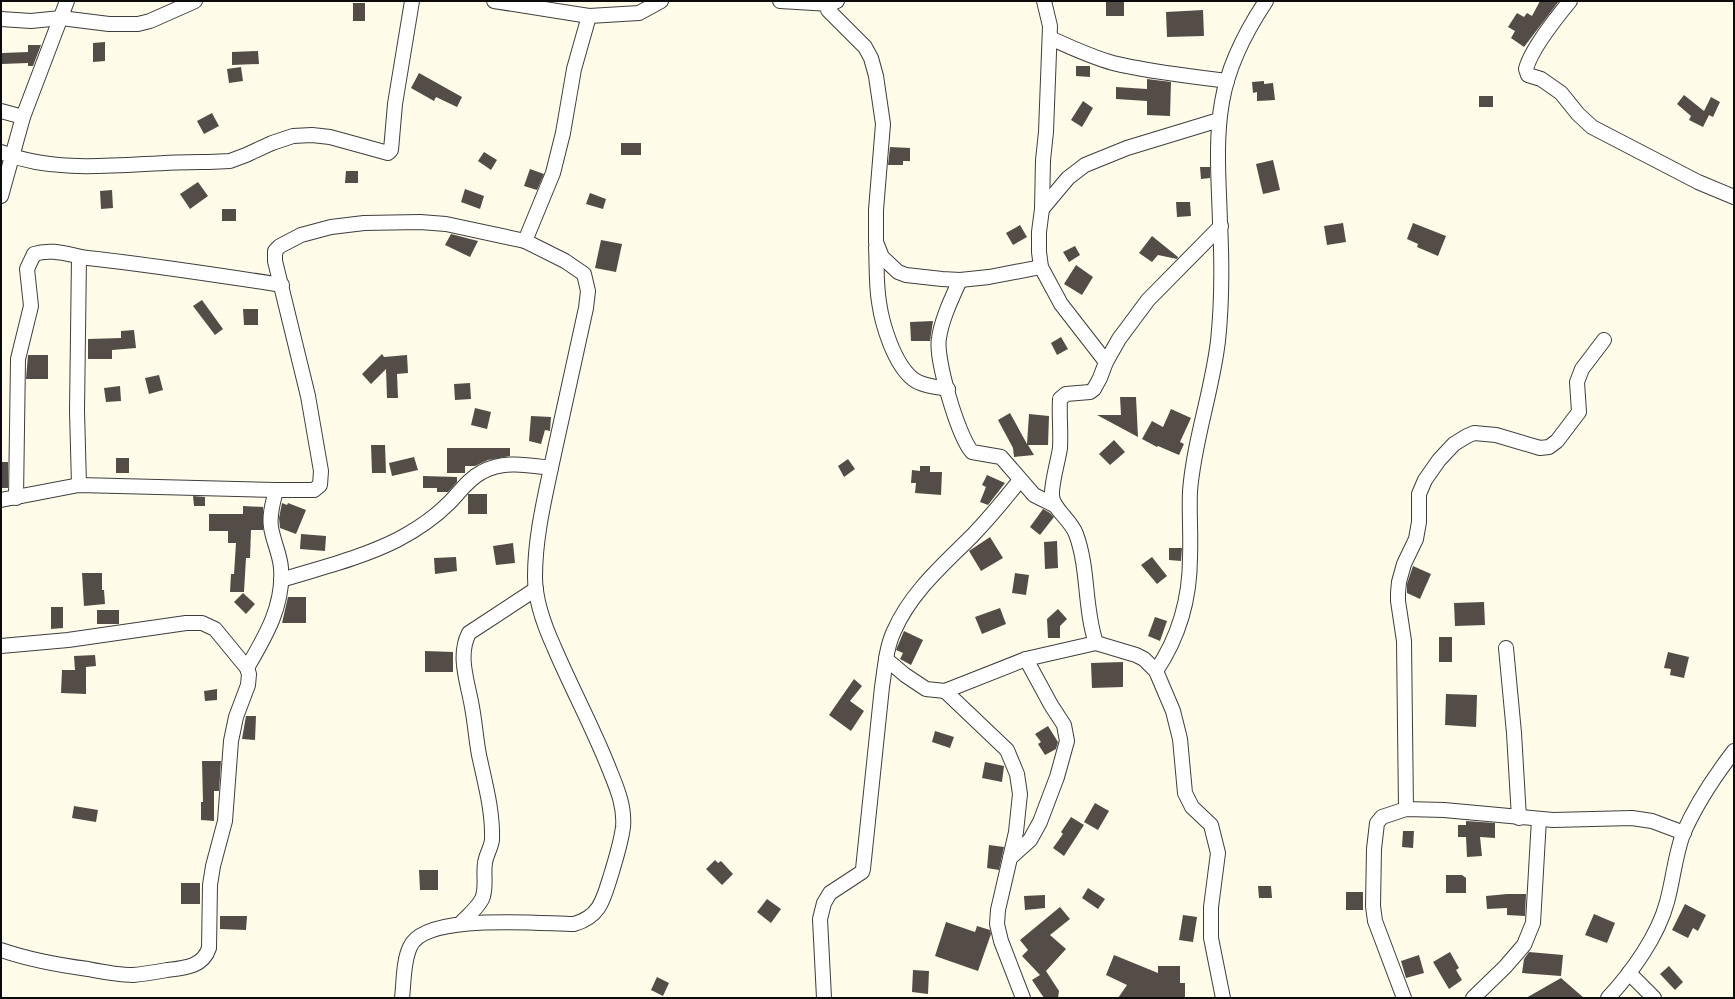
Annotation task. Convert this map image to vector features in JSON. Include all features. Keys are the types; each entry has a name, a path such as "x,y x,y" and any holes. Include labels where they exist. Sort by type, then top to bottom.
{"street":[{"path":"1,196 6,154 23,117 68,1"},
{"path":"2,22 61,18 109,24 138,24 150,21 195,1"},
{"path":"6,154 36,163 62,165 230,161 272,143 294,136 312,135 330,137 388,153 391,150 395,104 412,1"},
{"path":"494,1 590,16 639,13 661,1"},
{"path":"780,1 832,5 865,47 871,58 876,76 883,124 876,210 879,301 885,326 897,359 913,379 921,384 948,389"},
{"path":"1044,1 1048,14 1050,38 1042,209 1038,252 1041,267 1061,304 1106,362"},
{"path":"1156,671 1168,653 1176,634 1186,602 1189,582 1190,491 1196,445 1218,342 1221,289 1221,226 1218,152 1219,120 1222,101 1227,81 1249,29 1266,1"},
{"path":"1570,1 1552,23 1527,65 1526,69 1528,75 1541,78 1561,92 1578,114 1592,127 1698,182 1734,197"},
{"path":"525,241 553,173 563,133 574,69 590,16"},
{"path":"1050,38 1081,52 1112,62 1144,69 1227,81"},
{"path":"1,110 23,117"},
{"path":"1042,209 1068,178 1085,165 1128,148 1219,120"},
{"path":"1,500 79,485 276,490 314,490 320,486 322,480 308,396 274,255 277,248 302,235 331,227 371,223 446,224 525,241 584,274 588,291 538,528 535,578 537,600 547,631 570,687 595,734 619,793 622,806 623,827 612,870 601,904 593,915 586,921 574,924 460,924 433,929 422,933 410,946 405,964 402,998"},
{"path":"1054,505 1052,496 1060,447 1060,399 1066,394 1090,392 1094,389 1106,362 1119,339 1148,300 1221,226"},
{"path":"876,242 882,257 898,272 920,276 960,280 989,277 1041,267"},
{"path":"16,498 18,359 31,306 27,269 34,254 40,252 59,252 80,257 150,265 282,285"},
{"path":"79,485 77,412 80,257"},
{"path":"960,280 939,337 939,356 948,389 968,447 972,452 1001,457 1034,495 1054,505 1069,520 1076,534 1081,552 1092,630 1096,642"},
{"path":"1406,809 1404,641 1398,593 1399,582 1404,564 1416,539 1419,522 1419,494 1425,480 1439,460 1454,444 1466,436 1474,433 1496,435 1540,448 1549,447 1557,441 1579,412 1577,382 1582,369 1604,340"},
{"path":"281,580 354,557 397,540 434,517 468,482 482,471 500,466 518,464 551,468"},
{"path":"824,998 820,919 824,903 830,893 862,872 863,869 886,659 894,632 902,615 917,593 988,519 1020,480"},
{"path":"247,668 272,622 281,580 278,552 270,519 276,490"},
{"path":"460,924 477,906 482,898 484,891 485,860 490,851 492,839 487,786 479,755 472,708 465,676 464,654 466,640 469,633 536,589"},
{"path":"1,646 68,640 186,623 202,623 214,628 247,668 249,674 248,685 236,717 231,740 225,821 213,866 210,885 210,948 208,955 196,965 180,969 134,975 118,974 31,960 1,950"},
{"path":"886,659 905,676 926,689 945,692 1026,659 1096,642 1136,655 1144,659 1156,671 1178,726 1183,779 1188,801 1211,826 1215,837 1218,853 1211,907 1210,938 1223,998"},
{"path":"1506,648 1514,733 1519,818"},
{"path":"1010,858 1030,840 1040,822 1057,776 1067,741 1064,726 1026,659"},
{"path":"945,692 999,741 1007,750 1014,763 1020,794 1016,832 998,910 997,924 1000,941 1023,998"},
{"path":"1608,998 1629,973 1660,920 1672,885 1679,846 1684,833 1708,785 1734,751"},
{"path":"1404,998 1375,921 1373,906 1374,849 1377,823 1382,817 1406,809 1444,810 1553,820 1632,818 1652,822 1684,833"},
{"path":"1473,998 1505,967 1524,945 1533,923 1539,819"},
{"path":"1629,973 1654,998"}],"building":[{"path":"1540,1 1559,1 1524,47 1511,38 1515,31 1508,27 1517,13 1524,17 1527,13 1532,16"},
{"path":"1106,2 1124,2 1124,16 1106,16"},
{"path":"353,3 365,3 365,21 353,21"},
{"path":"1203,10 1204,36 1167,37 1166,12"},
{"path":"105,42 105,61 93,62 93,43"},
{"path":"28,45 41,45 33,66 28,66 28,63 2,64 2,53 28,52"},
{"path":"258,51 259,64 232,65 232,52"},
{"path":"1076,66 1090,66 1090,77 1076,76"},
{"path":"241,67 243,81 229,83 227,69"},
{"path":"419,73 462,97 457,107 436,97 434,101 411,88"},
{"path":"1147,79 1171,82 1170,116 1147,115 1147,101 1116,99 1116,87 1147,89"},
{"path":"1264,81 1264,84 1273,83 1275,100 1257,101 1257,92 1253,93 1252,82"},
{"path":"1684,95 1704,111 1711,97 1720,102 1713,117 1709,115 1703,127 1689,120 1691,116 1677,104"},
{"path":"1479,96 1493,96 1493,107 1479,107"},
{"path":"1083,101 1093,108 1082,127 1071,120"},
{"path":"212,113 219,126 204,134 197,121"},
{"path":"621,143 641,143 641,155 621,155"},
{"path":"890,147 910,148 910,161 903,161 903,165 888,165"},
{"path":"484,152 497,160 491,170 478,161"},
{"path":"1273,160 1280,190 1263,194 1256,164"},
{"path":"1200,167 1210,167 1210,178 1201,179"},
{"path":"530,169 544,174 537,190 524,186"},
{"path":"346,171 358,171 358,183 345,183"},
{"path":"198,182 208,196 190,209 180,194"},
{"path":"465,189 484,196 480,209 461,202"},
{"path":"112,190 113,208 101,209 100,191"},
{"path":"590,193 606,199 603,209 586,204"},
{"path":"1176,202 1190,202 1191,216 1177,217"},
{"path":"222,209 236,209 236,221 222,221"},
{"path":"1343,223 1346,242 1327,245 1324,226"},
{"path":"1413,223 1446,236 1438,256 1417,247 1418,244 1407,239"},
{"path":"1020,225 1027,237 1013,245 1006,233"},
{"path":"451,234 478,241 470,257 445,245"},
{"path":"1152,236 1178,257 1177,259 1158,255 1152,262 1139,253"},
{"path":"601,240 622,244 616,272 595,268"},
{"path":"1075,246 1080,255 1069,262 1063,252"},
{"path":"1076,265 1093,277 1082,295 1064,284"},
{"path":"202,300 223,329 215,335 193,306"},
{"path":"243,309 258,309 258,325 244,325"},
{"path":"933,321 930,341 911,341 910,322"},
{"path":"134,330 136,348 112,350 112,359 88,359 88,339 121,338 121,331"},
{"path":"1061,337 1068,349 1057,355 1051,343"},
{"path":"382,354 384,357 407,355 408,373 397,374 398,398 387,398 386,369 371,384 362,374"},
{"path":"28,355 48,355 48,379 26,379"},
{"path":"159,375 163,390 149,394 145,378"},
{"path":"470,383 471,399 455,400 454,384"},
{"path":"120,386 121,401 106,402 104,388"},
{"path":"1120,397 1136,397 1138,437 1097,415 1121,415"},
{"path":"475,408 491,412 487,429 471,425"},
{"path":"1171,409 1191,418 1180,442 1184,444 1179,455 1158,446 1157,447 1142,439 1152,421 1163,427"},
{"path":"1010,413 1027,444 1029,414 1049,416 1048,445 1028,445 1034,455 1014,457 1013,448 998,420"},
{"path":"531,416 551,417 550,431 545,430 541,444 529,441"},
{"path":"1114,440 1125,452 1110,465 1099,454"},
{"path":"371,445 385,445 386,473 372,473"},
{"path":"447,448 510,448 510,456 488,460 475,466 465,466 465,473 447,473"},
{"path":"414,457 418,470 392,476 389,463"},
{"path":"116,458 129,458 129,473 116,473"},
{"path":"848,459 855,469 844,477 838,466"},
{"path":"1,462 8,462 8,488 2,488"},
{"path":"920,466 930,466 930,472 942,472 941,495 915,493 916,483 911,483 912,470 920,471"},
{"path":"987,475 1005,483 988,505 980,502 986,487 982,485"},
{"path":"423,476 457,477 457,482 448,492 437,492 437,488 423,488"},
{"path":"468,494 487,494 487,514 468,514"},
{"path":"193,496 205,497 205,506 194,506"},
{"path":"282,503 287,505 288,503 306,510 296,534 280,528 279,518"},
{"path":"243,506 263,507 263,530 251,530 250,558 246,558 244,592 230,592 231,574 234,574 236,543 228,543 228,531 209,531 209,514 243,514"},
{"path":"1043,509 1054,517 1040,535 1030,527"},
{"path":"301,534 326,536 325,551 300,549"},
{"path":"990,537 1003,558 981,571 969,551"},
{"path":"1057,541 1058,568 1045,569 1044,542"},
{"path":"513,543 515,563 496,565 493,546"},
{"path":"1169,548 1182,548 1181,561 1169,560"},
{"path":"456,557 457,571 435,574 434,558"},
{"path":"1152,557 1167,576 1157,584 1141,565"},
{"path":"1413,566 1431,574 1420,599 1407,593 1407,584"},
{"path":"82,573 102,573 102,590 104,590 105,604 84,606"},
{"path":"1015,573 1029,575 1026,595 1012,593"},
{"path":"243,593 255,604 246,614 234,602"},
{"path":"288,597 306,597 306,623 282,623"},
{"path":"1484,602 1485,625 1455,626 1454,603"},
{"path":"51,607 63,607 63,628 51,629"},
{"path":"1000,608 1006,624 982,634 975,617"},
{"path":"1058,609 1067,619 1060,626 1060,638 1048,638 1047,619"},
{"path":"97,610 119,610 119,624 97,624"},
{"path":"1155,617 1167,621 1160,641 1148,636"},
{"path":"904,631 923,640 911,665 900,659 903,653 896,650"},
{"path":"1439,637 1452,637 1452,662 1439,662"},
{"path":"425,651 453,652 453,672 425,672"},
{"path":"1668,652 1689,657 1684,678 1670,675 1671,669 1664,668"},
{"path":"95,655 96,666 86,667 86,694 61,693 62,670 75,670 74,656"},
{"path":"1123,662 1123,687 1092,688 1091,663"},
{"path":"854,679 862,686 850,701 864,711 851,731 829,715"},
{"path":"217,689 217,700 205,701 204,691"},
{"path":"1446,694 1477,695 1476,727 1445,725"},
{"path":"246,716 256,716 255,740 242,739"},
{"path":"1048,726 1058,742 1056,749 1045,755 1038,744 1041,742 1035,734"},
{"path":"935,731 954,737 950,748 932,742"},
{"path":"202,761 221,761 219,791 214,791 214,821 201,820 201,802 203,802"},
{"path":"985,762 1004,766 1002,782 982,778"},
{"path":"1095,803 1109,811 1098,830 1084,822"},
{"path":"74,806 98,810 96,822 72,818"},
{"path":"1071,817 1084,825 1064,856 1053,848 1063,834 1061,832"},
{"path":"1466,821 1495,823 1495,838 1480,837 1482,856 1467,857 1466,837 1458,837 1458,825 1466,825"},
{"path":"1403,831 1414,831 1413,848 1402,847"},
{"path":"989,845 1004,847 999,870 987,868"},
{"path":"715,860 718,863 721,861 733,874 722,885 706,869"},
{"path":"419,870 438,870 438,890 420,890"},
{"path":"1446,875 1462,875 1466,878 1466,893 1446,893"},
{"path":"181,883 200,883 200,904 181,904"},
{"path":"1258,886 1271,886 1272,898 1259,898"},
{"path":"1088,888 1105,899 1098,909 1082,898"},
{"path":"1346,892 1363,892 1363,910 1346,910"},
{"path":"1526,894 1525,916 1507,915 1507,908 1487,909 1486,896"},
{"path":"1045,895 1045,908 1025,910 1024,896"},
{"path":"767,899 781,909 771,923 757,912"},
{"path":"1685,904 1706,915 1698,931 1693,928 1688,938 1672,930"},
{"path":"1060,907 1070,919 1050,935 1066,949 1046,971 1059,991 1058,998 1044,998 1032,980 1040,975 1022,956 1028,950 1020,940"},
{"path":"1594,914 1615,923 1607,943 1585,935"},
{"path":"1183,915 1197,917 1193,942 1179,940"},
{"path":"220,916 247,916 246,930 220,929"},
{"path":"946,922 975,932 977,926 990,930 991,934 978,971 935,956"},
{"path":"1450,952 1459,968 1456,970 1462,980 1449,989 1433,962"},
{"path":"1529,952 1563,955 1561,976 1522,973 1524,959"},
{"path":"1114,955 1158,973 1158,966 1180,966 1180,983 1185,983 1185,998 1118,998 1127,985 1106,975"},
{"path":"1419,955 1424,973 1406,978 1401,961"},
{"path":"1669,966 1683,982 1675,990 1660,974"},
{"path":"913,970 929,971 928,994 912,992"},
{"path":"657,977 669,983 663,996 651,990"},
{"path":"1561,978 1584,998 1526,998"}]}
